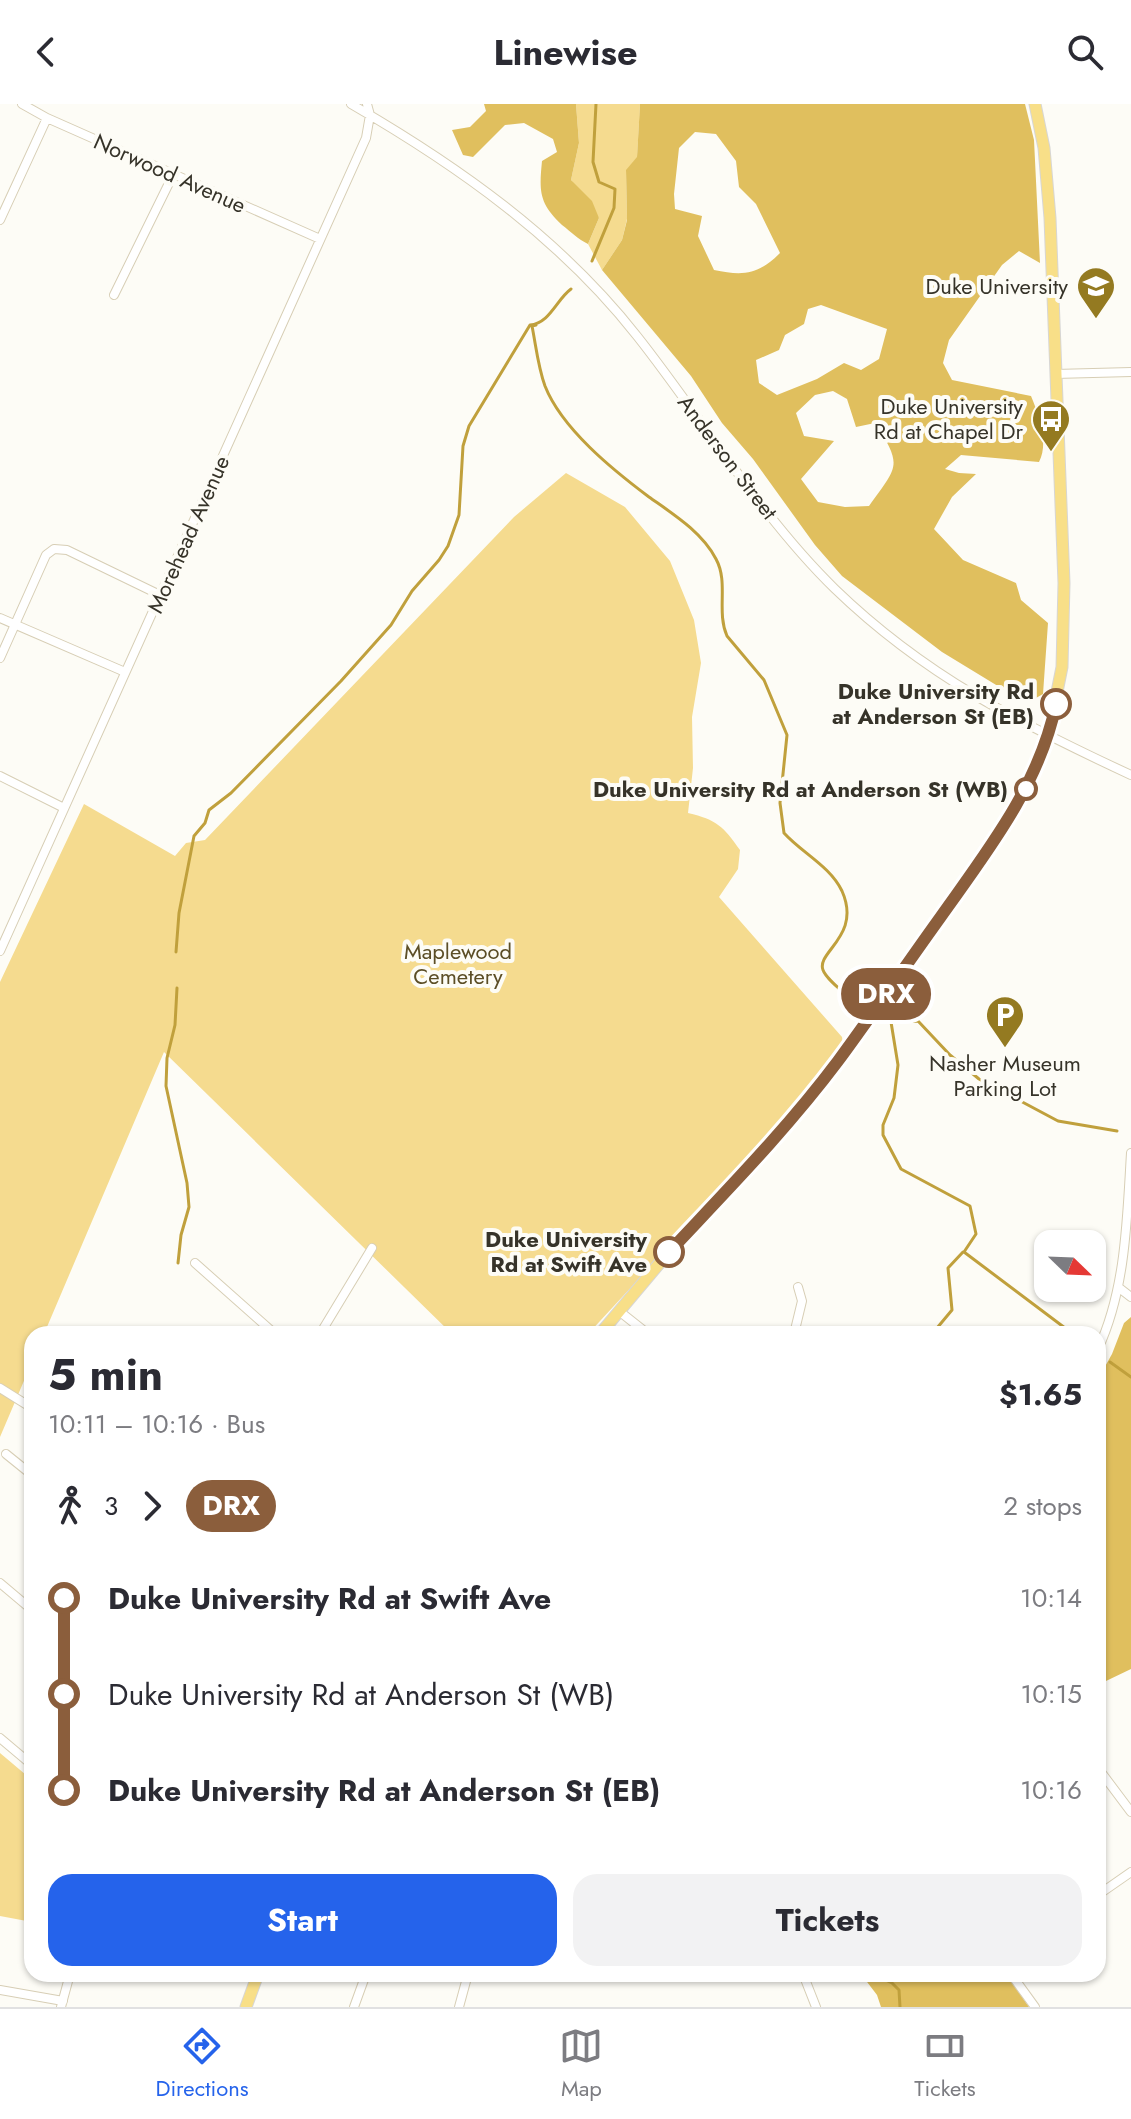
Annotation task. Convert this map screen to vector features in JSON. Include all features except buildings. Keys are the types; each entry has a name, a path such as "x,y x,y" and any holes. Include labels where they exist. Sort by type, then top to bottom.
{"main road":[{"path":"607,1326 669,1252 764,1152 838,1062 999,834 1026,789 1048,737 1062,667 1064,619 1050,218 1044,148 1035,104"},
{"path":"246,2007 255,1982"}],"street":[{"name":"Norwood Avenue","path":"22,104 47,118 320,239"},
{"name":"Anderson Street","path":"351,104 400,131 496,198 527,222 587,279 635,334 779,526 848,601 925,665 973,696 1048,737 1131,775"},
{"path":"367,104 370,115"},
{"name":"Morehead Avenue","path":"0,951 366,138 370,115"},
{"path":"0,220 47,118"},
{"path":"114,295 173,175"},
{"path":"1055,374 1131,372"},
{"path":"0,658 46,555 54,549 67,550 160,595"},
{"path":"0,618 125,672"},
{"path":"0,776 64,808"},
{"path":"1105,1326 1118,1287 1131,1153"},
{"path":"325,1326 372,1248"},
{"path":"195,1263 266,1326"},
{"path":"796,1326 802,1301 798,1287"},
{"path":"1118,1287 1131,1297"},
{"path":"619,1311 638,1326"},
{"path":"0,1388 24,1403"},
{"path":"6,1454 24,1469"},
{"path":"0,1583 24,1603"},
{"path":"0,1738 24,1758"},
{"path":"1106,1779 1131,1812"},
{"path":"1106,1889 1131,1872"},
{"path":"0,1990 62,2004 68,1982"},
{"path":"354,2007 363,1982"},
{"path":"459,2007 466,1982"},
{"path":"806,1982 816,2007"},
{"path":"1017,1982 1035,2007"}],"green space":[{"path":"576,104 640,104 637,158 626,171 627,219 622,240 602,270 588,244 599,218 571,180 579,143"},
{"name":"Maplewood Cemetery","path":"566,473 625,507 670,561 694,620 701,663 692,717 693,768 688,813 718,825 740,850 738,869 719,897 842,1037 843,1045 760,1148 595,1326 444,1326 164,1052 47,1326 24,1326 24,1381 0,1437 0,982 84,804 175,856 186,843 205,840 514,517"},
{"path":"0,1753 24,1773 24,1920 0,1916"}],"shaded area":[{"path":"484,104 576,104 579,143 571,180 592,201 599,218 588,244 554,217 542,196 542,161 557,152 553,139 524,123 505,125 473,157 463,155 452,130 470,127 486,111"},
{"path":"640,104 1025,104 1034,140 1040,263 1019,251 1002,265 949,340 943,363 952,380 1031,396 1042,429 1042,454 1039,462 961,455 945,469 976,474 952,497 934,529 963,560 1016,583 1021,600 1048,623 1043,694 1029,702 1006,691 942,652 842,576 722,423 691,376 602,270 622,240 627,220 626,170 637,157","holes":["695,132 716,134 736,161 739,187 756,204 780,253 757,270 742,273 714,270 698,236 702,216 675,209 679,148","821,305 887,329 879,359 861,370 844,363 817,379 777,395 759,383 756,360 779,350 785,335 804,324 808,309","833,391 847,399 856,427 875,423 890,448 893,458 891,473 869,506 845,507 818,502 801,479 834,441 804,436 796,413 815,395"]},
{"path":"1131,1317 1131,1669 1106,1681 1106,1365 1124,1323"},
{"path":"867,1982 1012,1982 1029,2007 881,2007"}],"waterway":[{"path":"592,261 614,208 615,189 599,182 593,162 596,104"},
{"path":"176,952 179,913 194,836 205,823 209,810 231,793 341,681 391,625 412,591 439,560 448,546 459,515 463,446 469,426 530,325 548,316 571,289"},
{"path":"536,325 532,326 545,386 563,418 605,461 695,532 716,559 722,578 722,617 727,636 764,680 787,735 780,803 784,833 837,882 847,907 843,931 826,956 823,970 833,984 858,1005"},
{"path":"177,988 166,1086 187,1183 189,1207 181,1235 178,1263"},
{"path":"1062,1326 964,1252 976,1234 970,1206 901,1169 883,1135 883,1125 894,1098 898,1065 891,1022 918,1021 950,1055 979,1079 1058,1121 1117,1131"},
{"path":"939,1326 952,1310 948,1268 963,1252"},
{"path":"1110,1362 1131,1377"},
{"path":"890,1982 899,1990 900,2007"}],"bus line":[{"name":"DRX","path":"669,1252 764,1152 838,1062 904,969 999,834 1026,789 1045,746 1056,704"}],"place":[{"name":"Duke University","path":"1096,320"},
{"name":"Duke University Rd at Chapel Dr","path":"1051,453"},
{"name":"Duke University Rd at Anderson St (EB)","path":"1056,704"},
{"name":"Duke University Rd at Anderson St (WB)","path":"1026,789"},
{"name":"Nasher Museum Parking Lot","path":"1005,1049"},
{"name":"Duke University Rd at Swift Ave","path":"669,1252"}]}
